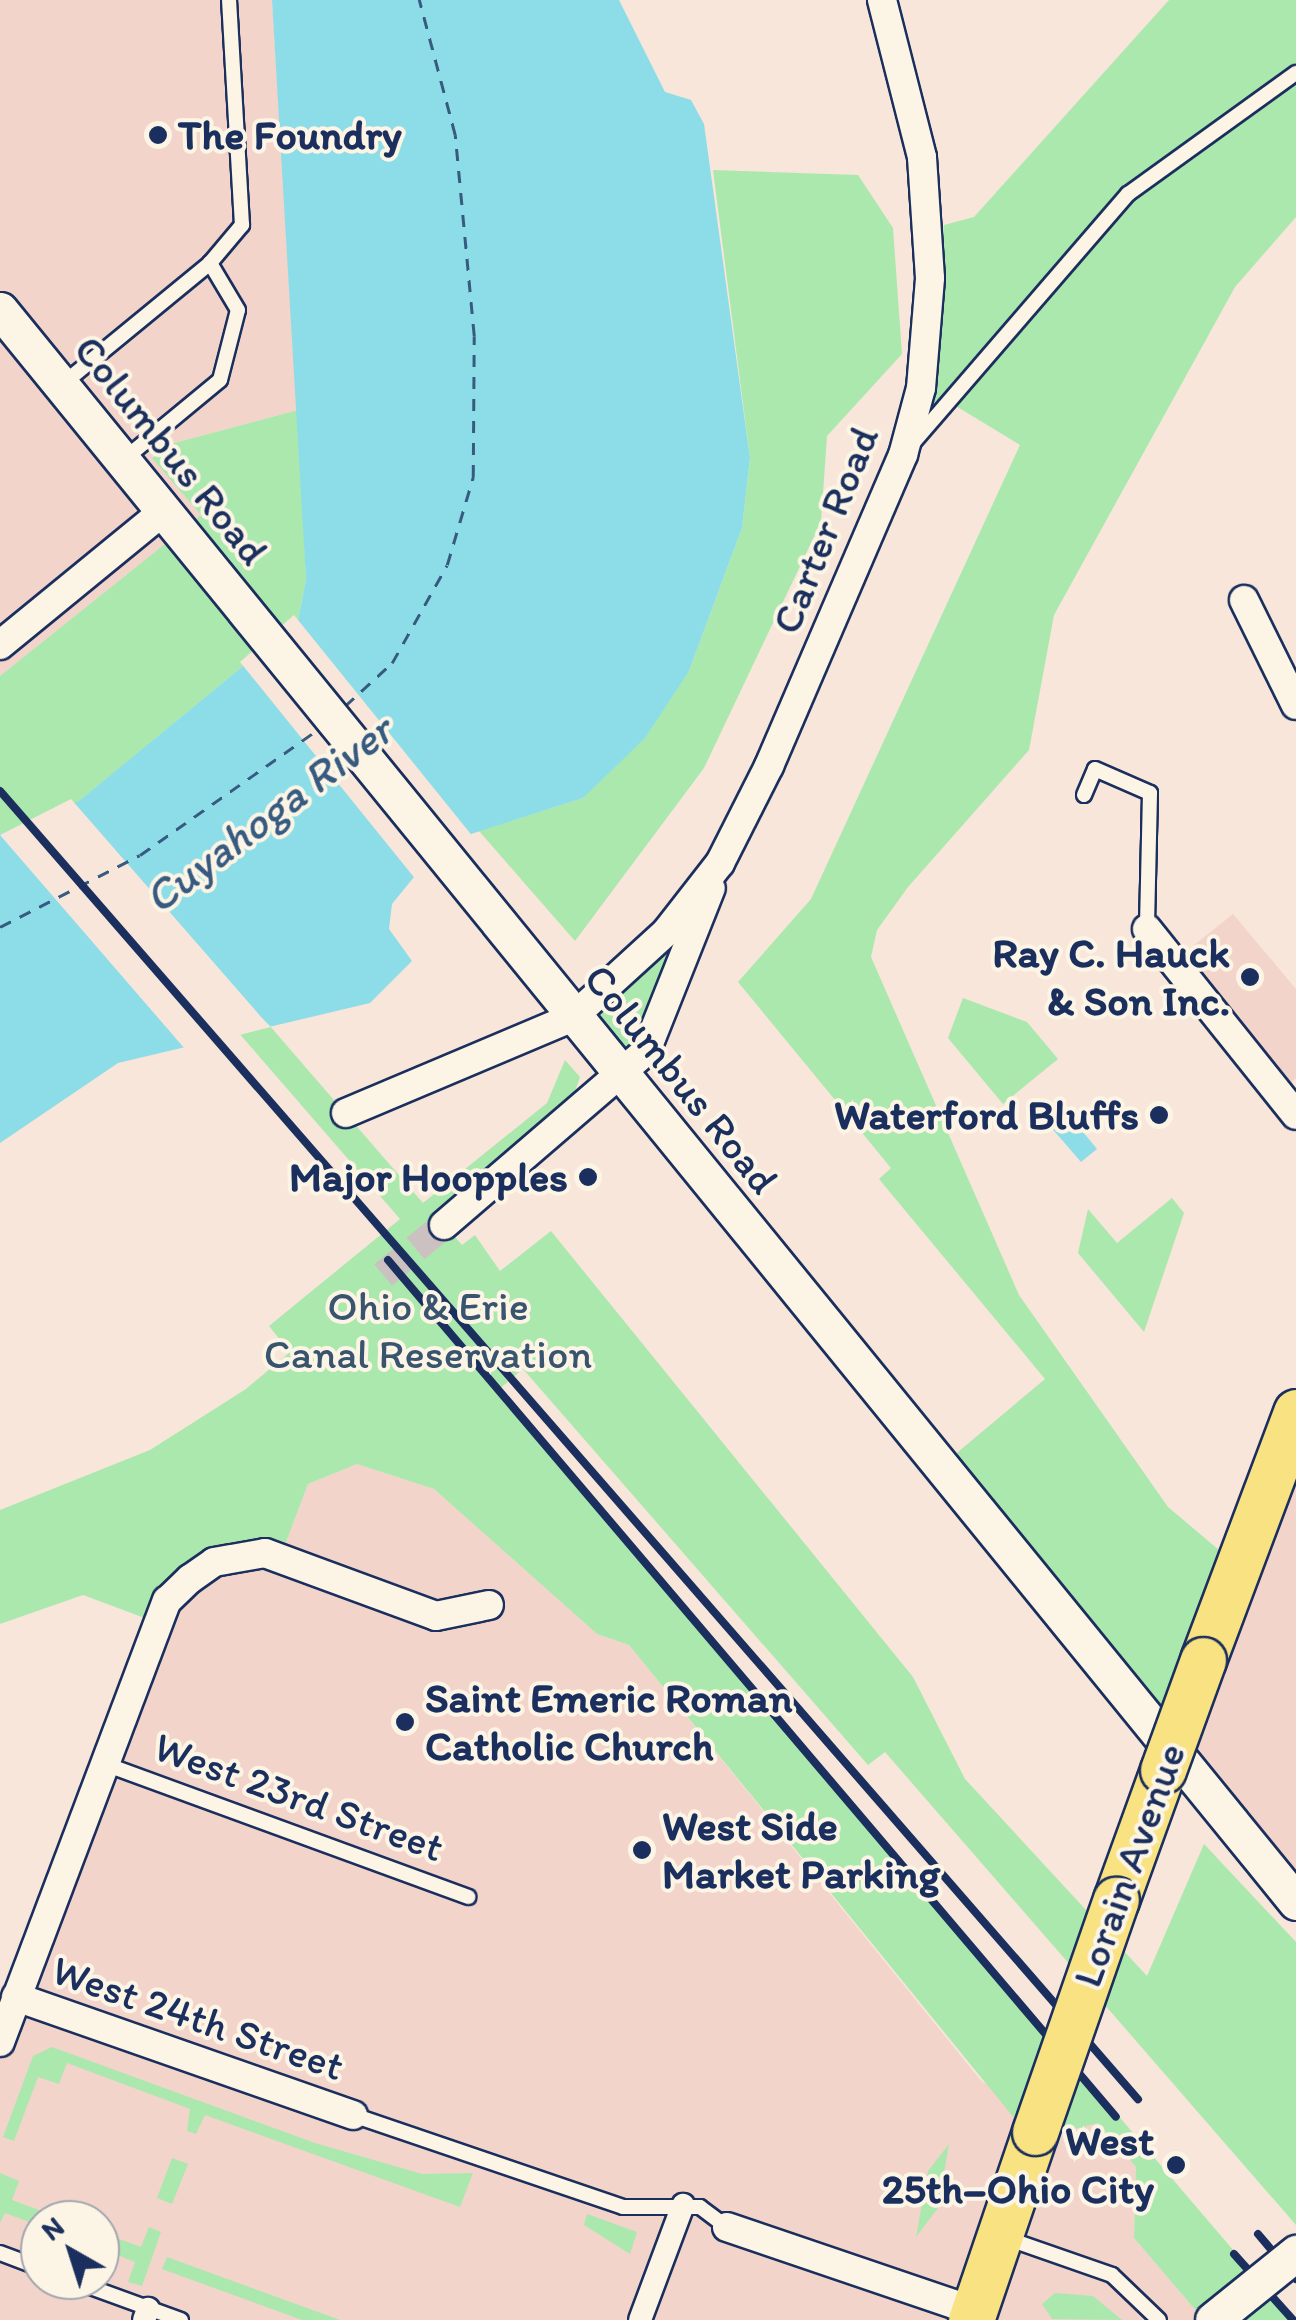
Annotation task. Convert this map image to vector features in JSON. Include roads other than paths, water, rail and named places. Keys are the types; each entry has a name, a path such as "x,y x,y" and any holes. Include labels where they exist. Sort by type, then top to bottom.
{"main road":[{"name":"Lorain Avenue","path":"978,2317 1000,2235 1143,1823 1296,1412"}],"street":[{"name":"Carter Road","path":"346,1113 573,1017 666,932 720,863 903,456 921,388 929,226 900,48 882,0"},
{"name":"Columbus Road","path":"0,310 160,513 237,602 1296,1902"},
{"path":"0,645 160,513"},
{"path":"1244,600 1296,705"},
{"path":"444,1225 624,1078 662,1020 720,863"},
{"path":"1148,930 1290,1096"},
{"path":"0,2042 166,1601 214,1562 265,1552 436,1616 489,1604"},
{"name":"West 24th Street","path":"16,1997 353,2115"},
{"path":"640,2320 684,2205"},
{"path":"727,2227 978,2317"},
{"path":"1213,2320 1296,2253"}],"lane":[{"path":"61,386 210,263 242,225 229,0"},
{"path":"903,456 1128,194 1296,73"},
{"path":"120,462 220,380 238,310 210,263"},
{"path":"1084,796 1095,769 1150,793 1148,930"},
{"name":"West 23rd Street","path":"105,1764 468,1897"},
{"path":"353,2115 623,2206 684,2205 727,2227"},
{"path":"1000,2235 1112,2274 1159,2320"},
{"path":"115,2300 146,2314 181,2320"}],"water":[{"name":"Cuyahoga River","path":"272,0 619,0 665,92 691,100 704,124 750,458 742,528 689,671 645,738 583,798 471,834 414,877 392,904 389,929 412,961 370,1003 118,1063 0,1143 0,834 79,801 298,621 306,579"},
{"path":"1060,1104 1097,1149 1081,1162 1043,1118"}],"tunnel":[{"path":"383,1275 444,1225"}],"railway":[{"path":"0,791 1138,2099"},
{"path":"388,1260 1116,2117"},
{"path":"1258,2234 1296,2279"},
{"path":"1234,2254 1293,2320"}],"place":[{"name":"The Foundry","path":"158,135"},
{"name":"Ray C. Hauck & Son Inc.","path":"1250,977"},
{"name":"Waterford Bluffs","path":"1159,1115"},
{"name":"Major Hoopples","path":"588,1177"},
{"name":"Saint Emeric Roman Catholic Church","path":"405,1722"},
{"name":"West Side Market Parking","path":"642,1850"},
{"name":"West 25th–Ohio City","path":"1176,2165"}],"park label":[{"name":"Ohio & Erie Canal Reservation","path":"428,1330"}]}
